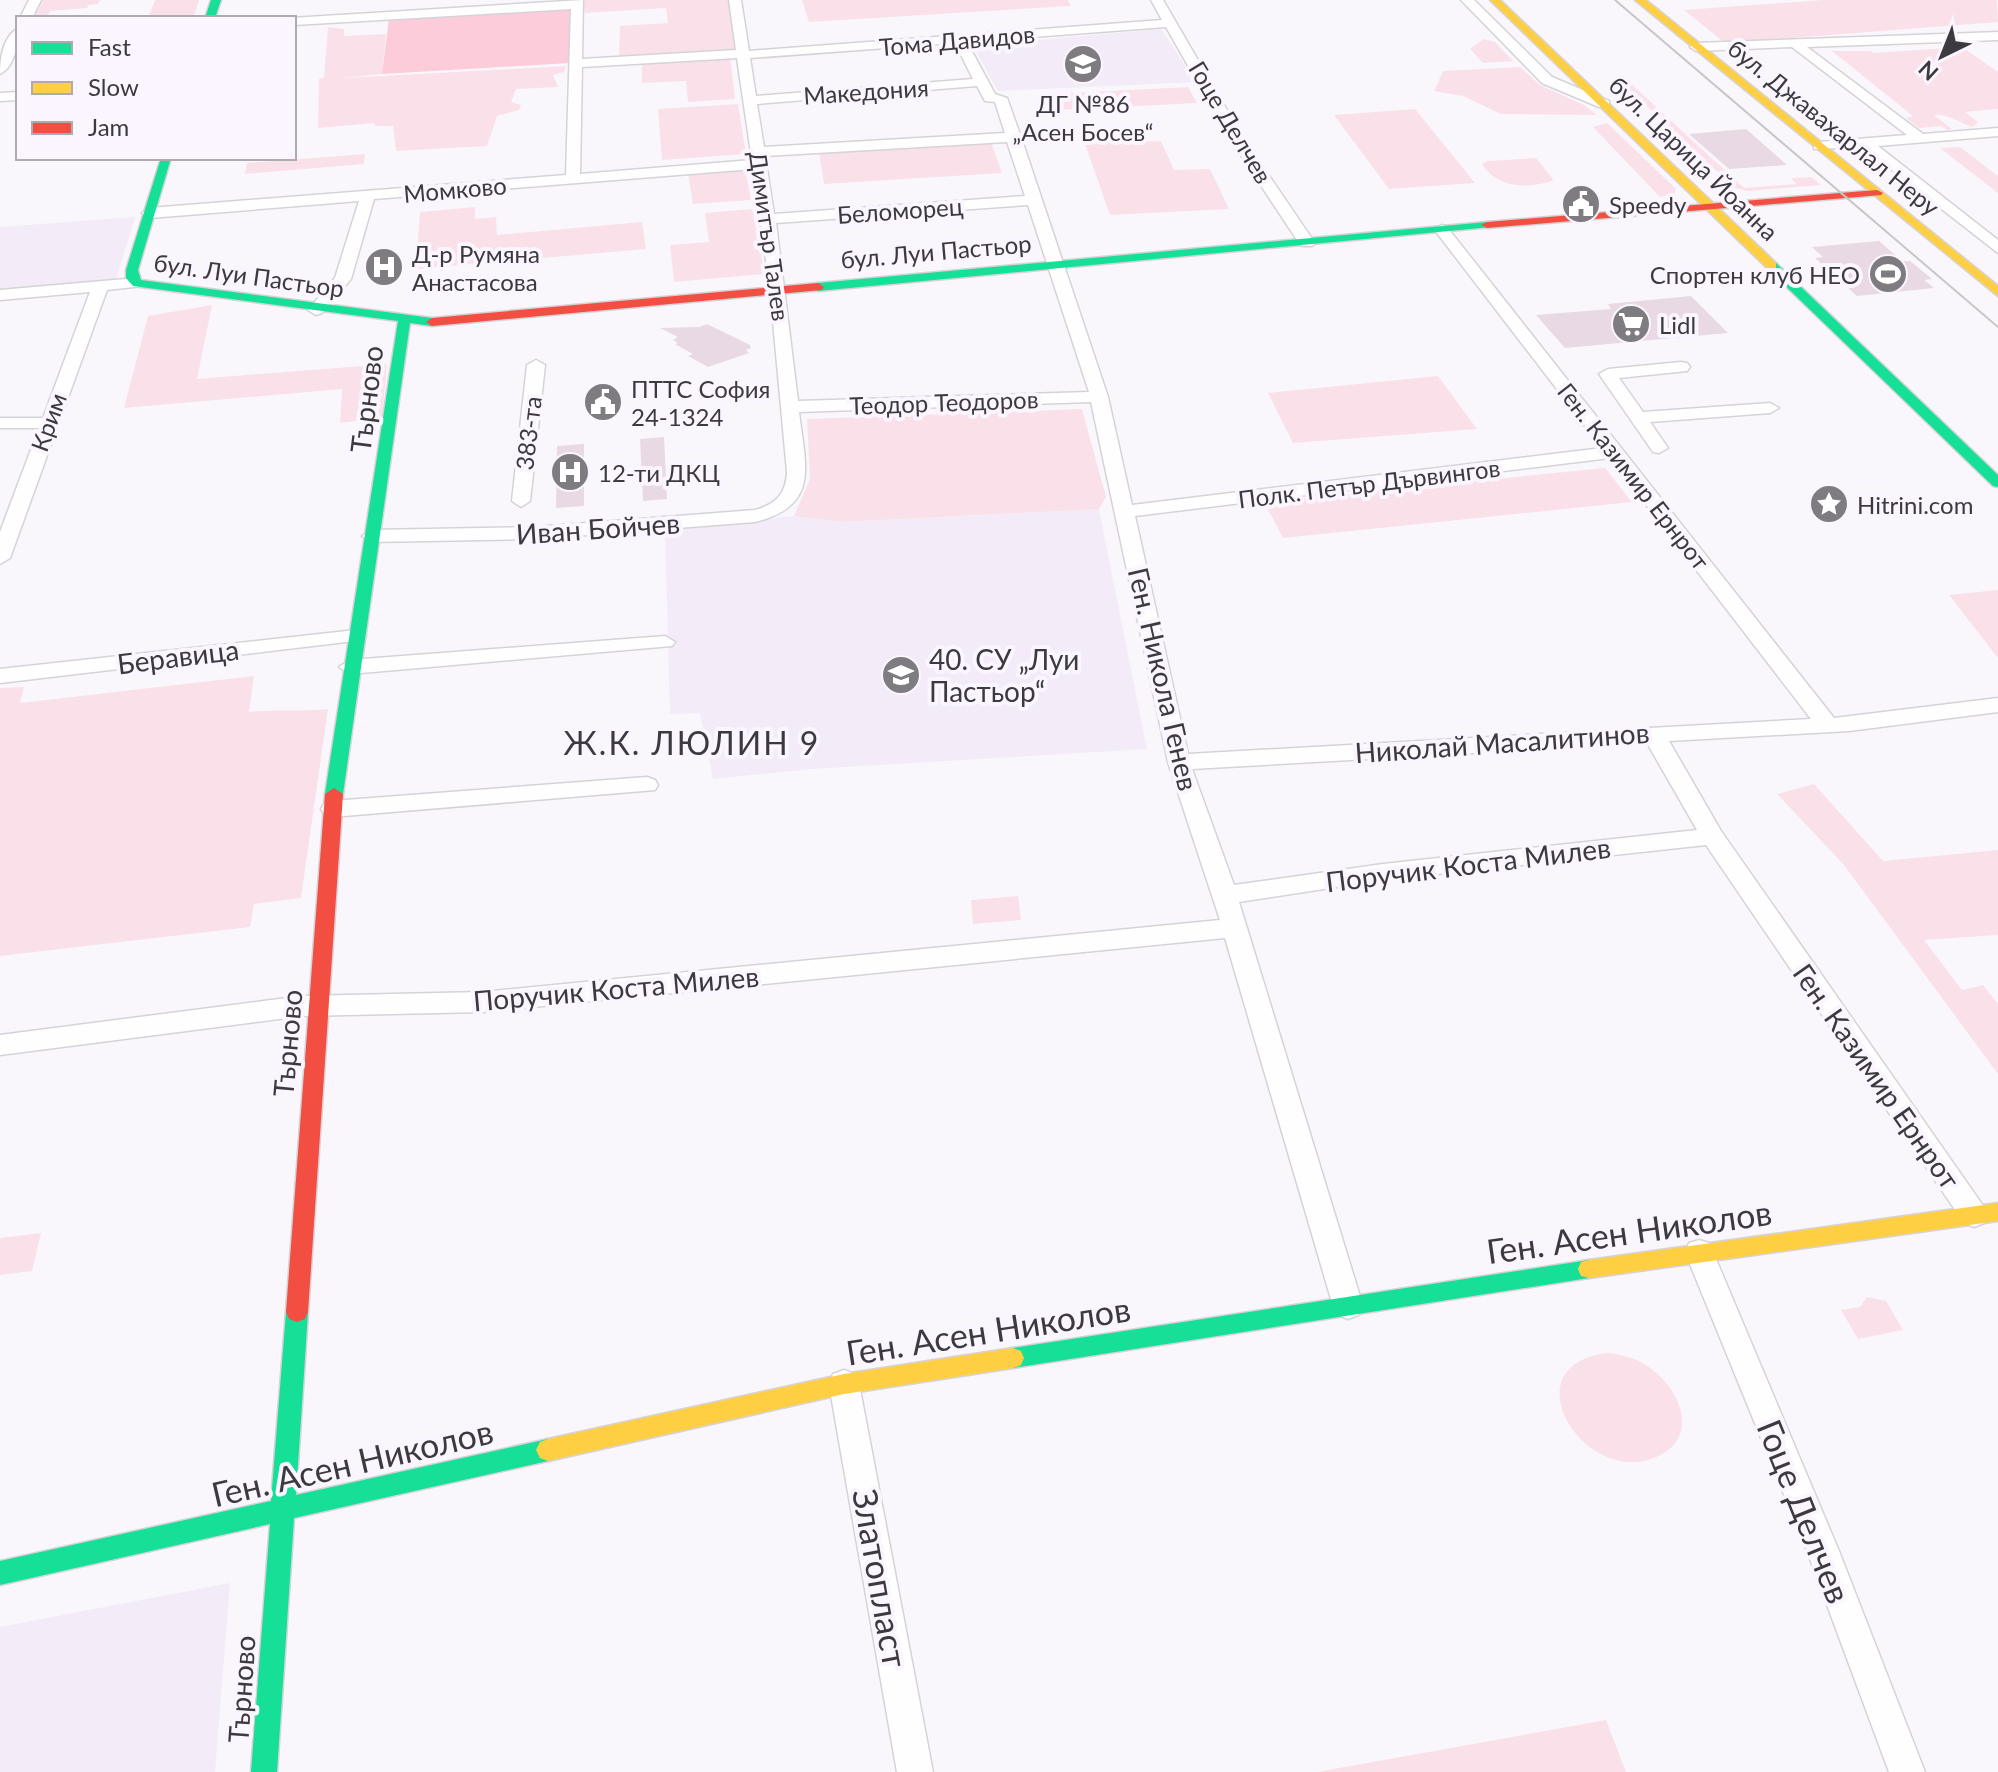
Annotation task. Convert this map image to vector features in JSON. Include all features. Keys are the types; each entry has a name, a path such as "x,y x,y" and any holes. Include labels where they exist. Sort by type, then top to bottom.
{"street":[{"name":"Димитър Талев","path":"735,0 769,219 796,472"},
{"name":"Гоце Делчев","path":"1157,0 1235,136 1307,243"},
{"path":"1467,0 1547,80 1604,104"},
{"name":"бул. Царица Йоанна","path":"1495,0 1998,483"},
{"name":"бул. Царица Йоанна","path":"1517,0 1807,274"},
{"name":"бул. Джавахарлал Неру","path":"1640,0 1998,292"},
{"path":"296,21 577,2 573,179"},
{"name":"Тома Давидов","path":"576,63 960,40 1171,23"},
{"path":"1696,47 1998,36"},
{"path":"0,70 16,38"},
{"name":"Ген. Никола Генев","path":"960,40 1014,137 1032,200 1099,397 1123,512 1151,622 1179,762 1225,895 1348,1306"},
{"path":"1794,43 1920,138"},
{"name":"Македония","path":"751,100 982,82"},
{"path":"1819,146 1998,132"},
{"path":"1979,133 1998,147"},
{"name":"Момково","path":"150,213 573,179 760,158 1014,137"},
{"path":"1865,142 1998,248"},
{"path":"137,283 132,278 132,270 165,160"},
{"name":"бул. Луи Пастьор","path":"0,295 137,283 404,322 454,321 1709,205 1877,193"},
{"path":"316,310 343,279 368,195"},
{"name":"Беломорец","path":"769,219 1032,200"},
{"name":"Ген. Казимир Ернрот","path":"1442,230 1826,723"},
{"name":"Крим","path":"0,558 47,423 100,287"},
{"name":"Търново","path":"264,1772 319,1005 323,895 350,667 392,429 404,322"},
{"name":"383-та","path":"521,501 536,365"},
{"path":"1659,448 1608,374 1681,367"},
{"name":"Теодор Теодоров","path":"790,407 1099,397"},
{"path":"1639,418 1770,408"},
{"path":"0,423 47,423"},
{"name":"Полк. Петър Дървингов","path":"1123,512 1615,452"},
{"name":"Иван Бойчев","path":"372,536 522,534 755,516 787,504 797,487 796,472"},
{"name":"Беравица","path":"0,676 356,636"},
{"path":"350,667 665,642"},
{"name":"Николай Масалитинов","path":"1179,762 1849,724 1998,705"},
{"name":"Ген. Казимир Ернрот","path":"1653,733 1712,836 1986,1214"},
{"path":"332,809 647,785"},
{"name":"Поручик Коста Милев","path":"1225,895 1383,872 1712,836"},
{"name":"Поручик Коста Милев","path":"0,1045 319,1005 483,1002 1233,928"},
{"name":"Ген. Асен Николов","path":"0,1573 844,1384 1699,1252 1986,1214"},
{"name":"Гоце Делчев","path":"1699,1252 1823,1551 1907,1772"},
{"name":"Златопласт","path":"844,1384 915,1772"}],"shaded area":[{"path":"43,0 100,0 87,8 50,11 47,16 35,16"},
{"path":"155,0 199,0 194,16 149,16"},
{"path":"583,0 730,0 739,52 619,59 620,26 668,23 666,8 585,13"},
{"path":"802,0 1068,0 1071,6 809,22"},
{"path":"1823,0 1997,0 1998,22 1725,43 1684,10"},
{"path":"570,6 570,63 382,74 389,18"},
{"path":"328,27 344,29 344,36 386,34 382,74 345,78 566,66 564,72 553,75 558,87 516,89 511,102 521,105 519,110 497,116 487,146 396,151 393,126 375,126 374,123 318,128 319,79 324,78"},
{"name":"ДГ №86 „Асен Босев“","path":"1161,29 1196,82 998,91 973,46"},
{"path":"1484,39 1495,42 1513,61 1483,63 1470,49"},
{"path":"1962,47 1998,72 1998,109 1965,112 1978,122 1973,127 1949,117 1934,115 1952,129 1947,130 1941,126 1919,128 1906,118 1913,116 1832,51 1874,53"},
{"path":"730,56 735,99 688,102 686,81 642,83 642,61"},
{"path":"1520,67 1540,85 1584,105 1597,115 1501,114 1463,96 1434,91 1443,71"},
{"path":"1628,81 1744,188 1796,184 1791,178 1811,177 1821,185 1747,191 1735,188 1621,82"},
{"path":"1188,87 1197,103 1058,110 1051,94"},
{"path":"738,104 746,154 662,160 658,109"},
{"path":"1415,109 1475,183 1389,189 1334,115"},
{"path":"1607,123 1676,189 1675,193 1660,197 1593,127"},
{"path":"1161,141 1174,170 1210,169 1229,209 1110,215 1085,144"},
{"path":"991,142 1002,173 824,184 819,152"},
{"path":"1960,147 1998,176 1998,193 1940,148"},
{"path":"365,154 364,164 245,174 247,163"},
{"path":"1536,158 1552,181 1532,185 1504,182 1482,164 1488,161"},
{"path":"745,169 751,200 693,204 688,173"},
{"path":"475,207 475,219 496,217 497,235 642,222 646,249 416,269 420,212"},
{"path":"752,209 765,274 674,282 670,245 709,242 705,213"},
{"path":"135,217 116,279 103,284 0,292 0,227"},
{"path":"212,305 197,379 387,364 382,418 340,423 342,389 124,408 148,316"},
{"path":"1438,376 1477,429 1293,443 1268,393"},
{"path":"1082,409 1106,497 1099,509 841,522 794,516 810,479 807,419"},
{"path":"1605,468 1632,502 1283,538 1264,502"},
{"name":"40. СУ „Луи Пастьор“","path":"1099,509 1147,749 811,769 713,779 700,713 670,714 665,530 794,516 841,522"},
{"path":"1998,590 1998,658 1949,595"},
{"path":"254,676 249,712 328,709 301,898 254,904 250,927 0,956 0,688 24,687 20,703"},
{"path":"1814,784 1883,861 1998,850 1998,935 1924,940 1962,990 1983,985 1998,1004 1998,1074 1844,865 1777,794"},
{"path":"1018,896 1021,920 973,924 971,900"},
{"path":"41,1233 32,1271 0,1275 0,1238"},
{"path":"1867,1297 1886,1301 1903,1330 1858,1339 1841,1310 1860,1307"},
{"path":"1609,1353 1644,1364 1669,1386 1682,1415 1682,1429 1666,1452 1648,1460 1622,1462 1599,1453 1579,1438 1566,1418 1560,1397 1564,1377 1579,1361"},
{"path":"230,1583 215,1772 0,1772 0,1627"},
{"path":"1606,1720 1626,1772 1317,1772"}],"building":[{"path":"1746,129 1787,165 1729,169 1689,134"},
{"path":"1879,241 1902,261 1910,261 1932,279 1924,280 1934,288 1857,296 1815,258 1823,257 1812,247"},
{"name":"Lidl","path":"1691,296 1728,333 1565,348 1536,315 1611,309 1608,304"},
{"path":"707,324 750,345 751,348 746,350 749,353 708,367 688,356 693,354 675,344 678,343 673,340 678,337 660,328"},
{"path":"664,437 667,499 643,501 640,439"},
{"path":"584,444 584,506 556,508 557,446"}],"tram line":[{"path":"1615,0 1998,327"}],"traffic: fast":[{"path":"211,16 216,0"},
{"path":"165,160 132,270 132,278 137,283 432,322"},
{"path":"818,287 1487,225"},
{"path":"1772,266 1998,483"},
{"path":"334,794 404,322"},
{"path":"1013,1358 1589,1269"},
{"path":"264,1772 297,1312"},
{"path":"0,1573 548,1450"}],"traffic: slow":[{"path":"1495,0 1772,266"},
{"path":"1640,0 1998,292"},
{"path":"1589,1269 1998,1212"},
{"path":"548,1450 844,1384 1013,1358"}],"traffic: jam":[{"path":"1487,225 1877,193"},
{"path":"432,322 818,287"},
{"path":"297,1312 334,794"}],"place":[{"name":"ДГ №86 „Асен Босев“","path":"1083,64"},
{"name":"Speedy","path":"1581,204"},
{"name":"Д-р Румяна Анастасова","path":"384,267"},
{"name":"Спортен клуб НЕО","path":"1888,274"},
{"name":"Lidl","path":"1631,324"},
{"name":"ПТТС София 24-1324","path":"603,402"},
{"name":"12-ти ДКЦ","path":"570,472"},
{"name":"Hitrini.com","path":"1829,504"},
{"name":"40. СУ „Луи Пастьор“","path":"901,675"}],"district":[{"name":"Ж.К. ЛЮЛИН 9","path":"692,742"}]}
